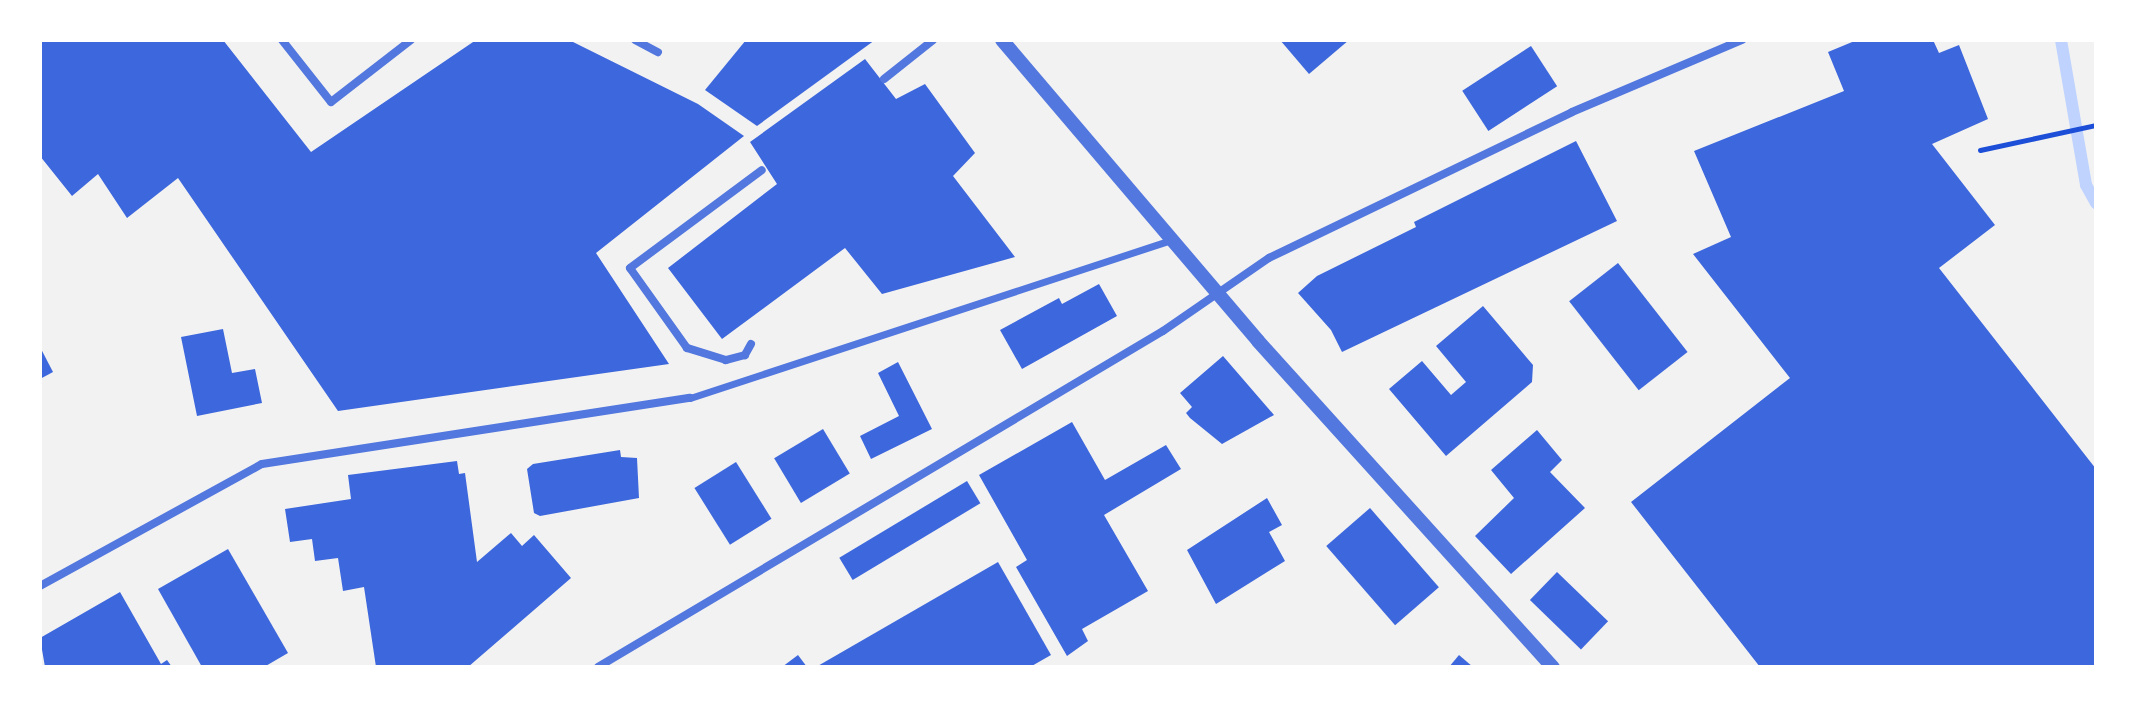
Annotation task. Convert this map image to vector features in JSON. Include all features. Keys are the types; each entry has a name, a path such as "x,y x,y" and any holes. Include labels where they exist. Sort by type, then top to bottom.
{"street":[{"path":"282,40 331,102 411,40"},
{"path":"635,40 658,52"},
{"path":"884,79 933,40"},
{"path":"1002,40 1172,240 1553,667"},
{"path":"598,667 1163,331 1269,258 1545,125 1742,40"},
{"path":"751,344 745,355 726,360 687,348 630,268 762,170"},
{"path":"40,586 262,464 690,398 1172,240"}],"path":[{"path":"1980,150 2096,125"}],"building":[{"path":"40,40 223,40 311,152 476,40 569,40 698,104 744,136 596,253 669,364 338,411 178,178 127,218 98,174 72,196 40,156"},
{"path":"746,40 875,40 757,126 705,90"},
{"path":"1280,40 1349,40 1309,74"},
{"path":"1857,40 1933,40 1939,53 1959,45 1988,119 1932,144 1995,225 1939,268 2096,469 2096,667 1760,667 1631,502 1790,378 1693,254 1731,237 1694,151 1844,91 1828,52"},
{"path":"1531,46 1557,86 1488,131 1462,91"},
{"path":"865,59 896,99 925,84 975,153 953,176 1015,257 882,294 845,248 722,339 668,268 777,184 750,142"},
{"path":"1576,141 1617,221 1342,352 1331,330 1298,293 1317,276 1416,227 1414,222"},
{"path":"1618,263 1688,352 1639,390 1569,301"},
{"path":"1099,284 1117,316 1022,369 1000,330 1059,298 1062,304"},
{"path":"1483,306 1533,365 1532,382 1446,456 1389,389 1422,361 1451,395 1466,382 1436,346"},
{"path":"223,329 232,373 255,369 262,403 197,416 181,337"},
{"path":"40,347 53,372 40,379"},
{"path":"1223,356 1274,415 1222,444 1190,418 1186,413 1192,407 1180,393"},
{"path":"898,362 932,429 871,459 860,436 899,416 878,373"},
{"path":"1072,422 1105,480 1166,445 1181,469 1104,515 1148,591 1082,629 1088,641 1067,656 1016,567 1027,560 979,475"},
{"path":"823,429 850,474 801,503 774,458"},
{"path":"1537,430 1562,460 1550,472 1585,508 1511,574 1475,536 1514,498 1491,470"},
{"path":"620,450 621,457 637,458 639,498 540,516 534,513 527,469 533,464"},
{"path":"457,461 459,474 465,473 477,562 511,533 522,546 534,535 571,578 468,667 376,667 364,587 343,591 338,558 315,561 312,539 290,542 285,509 351,499 348,475"},
{"path":"736,462 772,519 730,545 694,488"},
{"path":"967,481 980,503 853,580 839,558"},
{"path":"1267,498 1282,525 1269,532 1285,561 1216,604 1187,550"},
{"path":"1370,508 1439,587 1395,625 1326,546"},
{"path":"228,549 288,653 264,667 202,667 158,589"},
{"path":"998,562 1051,655 1030,667 816,667"},
{"path":"1557,572 1608,621 1581,649 1530,600"},
{"path":"120,592 161,664 167,660 172,667 45,667 40,638"},
{"path":"798,655 807,667 782,667"},
{"path":"1459,655 1473,667 1449,667"}],"waterway":[{"path":"2061,40 2086,185 2096,203"}]}
